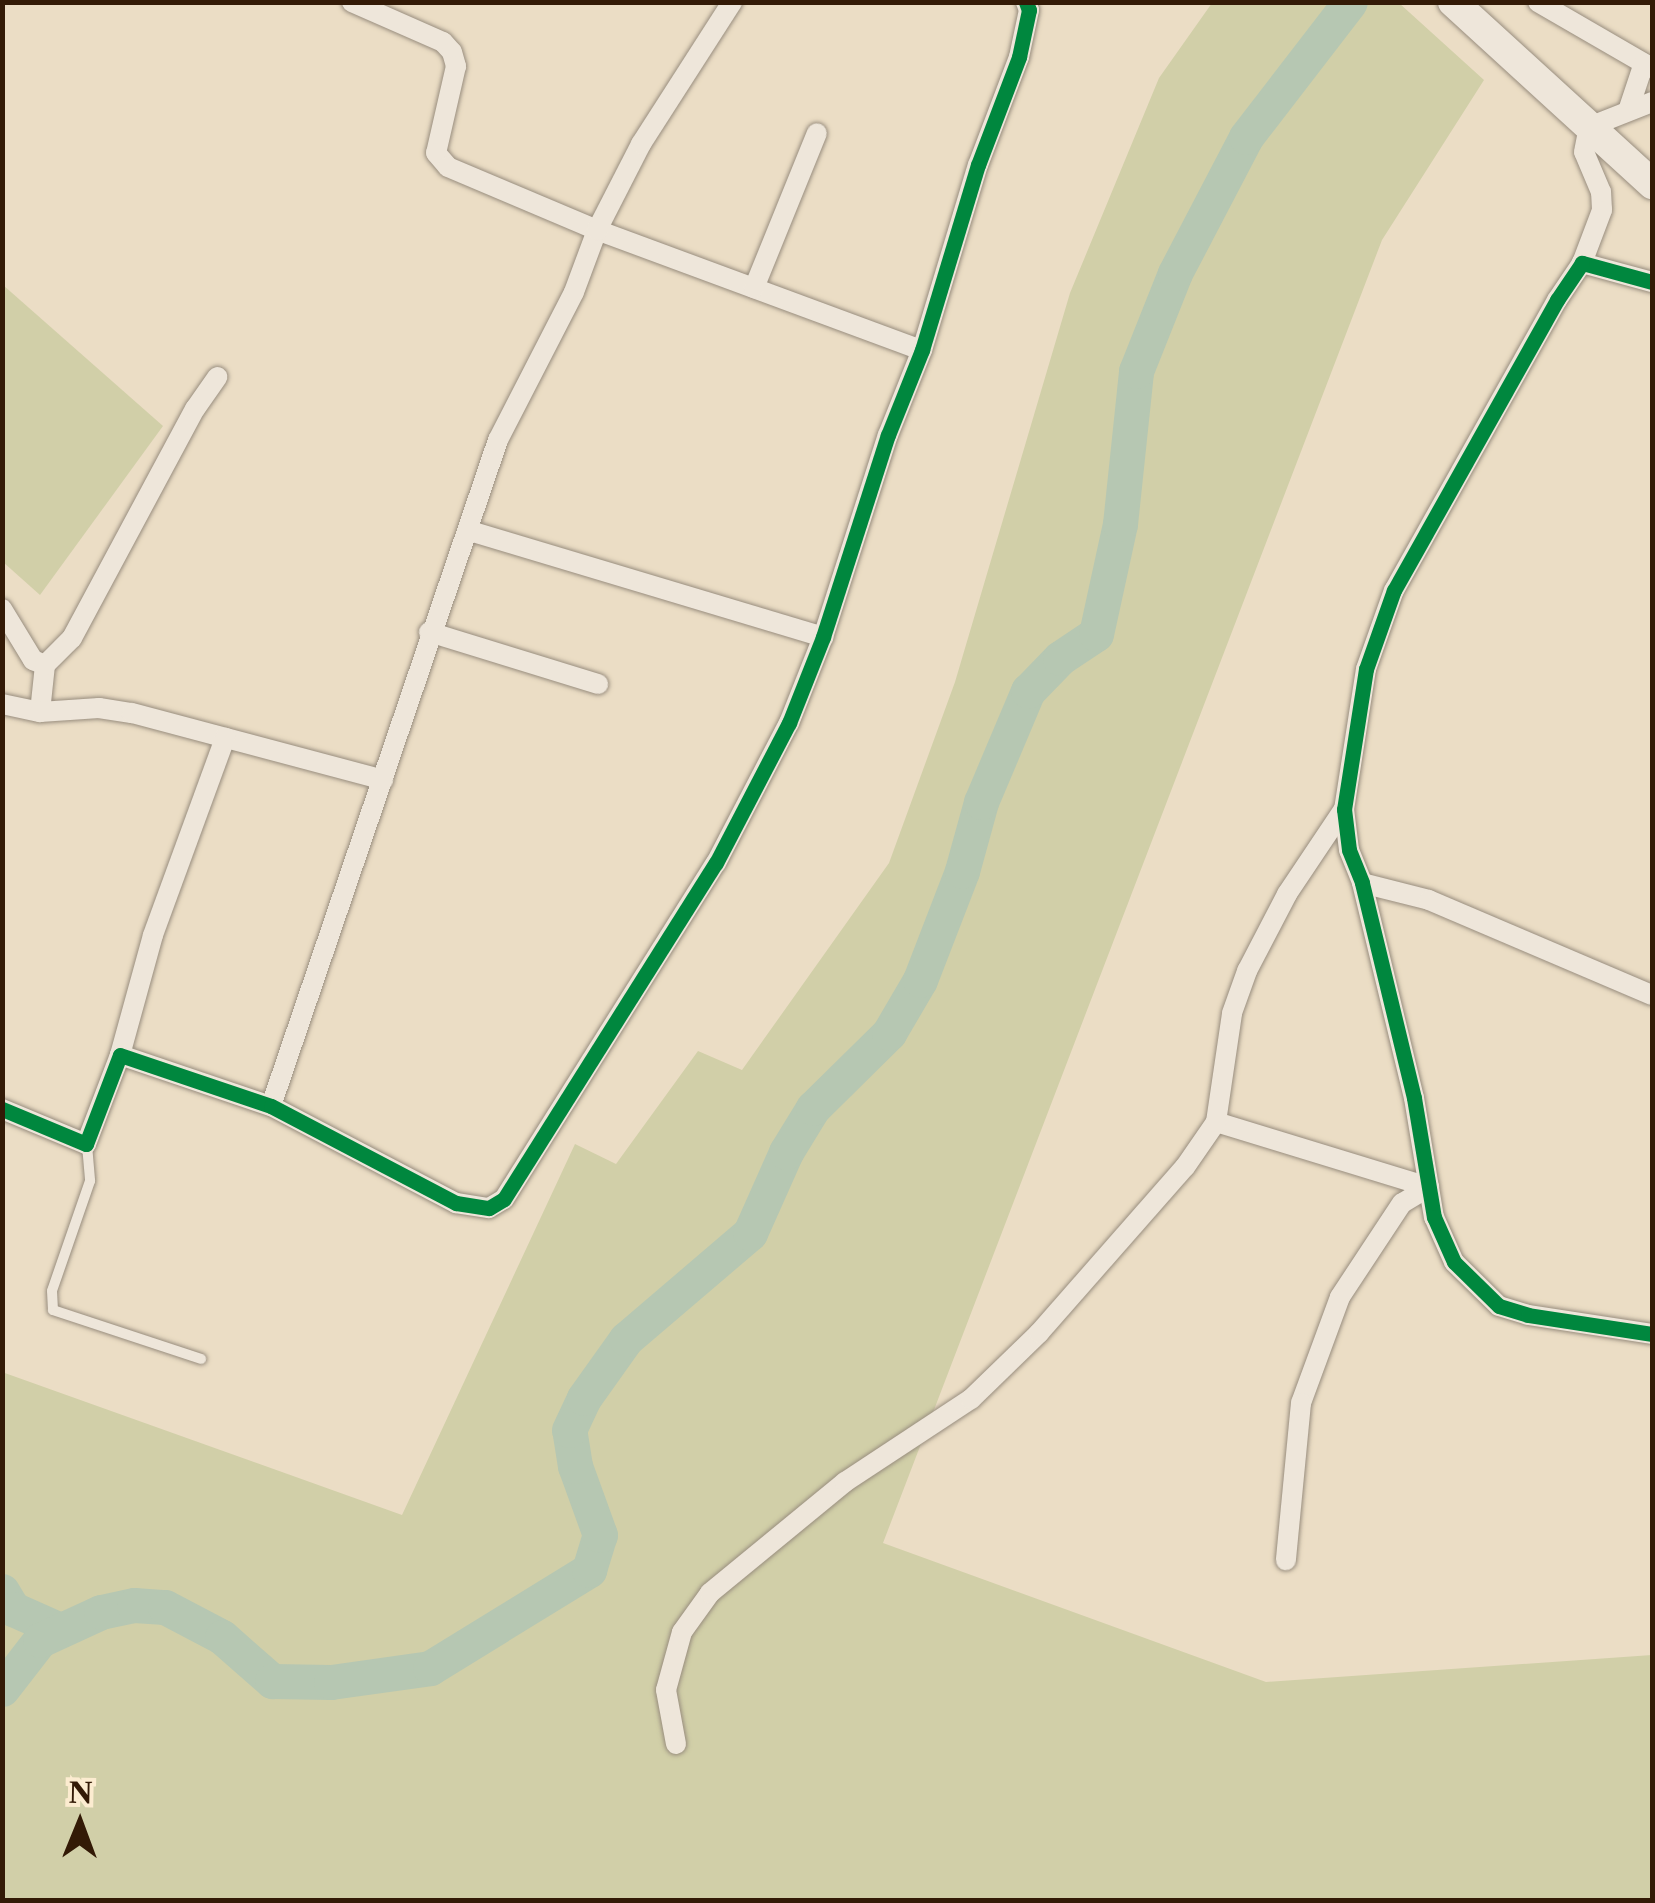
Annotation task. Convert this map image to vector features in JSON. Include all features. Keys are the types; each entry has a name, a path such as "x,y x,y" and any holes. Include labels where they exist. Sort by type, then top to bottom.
{"street":[{"path":"352,2 443,42 452,52 456,66 436,152 448,167 597,230 922,350"},
{"path":"271,1106 384,780 429,632 470,531 498,440 574,292 597,230 642,144 732,2"},
{"path":"120,1055 271,1106 456,1203 489,1208 504,1199 716,863 789,723 823,637 888,435 922,350 978,165 1019,57 1029,10 1026,2"},
{"path":"1538,2 1648,66 1629,108"},
{"path":"1453,3 1652,184"},
{"path":"1589,127 1652,102"},
{"path":"1589,127 1584,152 1600,192 1602,210 1582,263 1394,590 1366,669 1344,809 1349,850 1362,883 1414,1098 1434,1217 1454,1262 1499,1306 1528,1316 1652,1334"},
{"path":"754,288 817,132"},
{"path":"1582,263 1652,282"},
{"path":"40,712 45,665 72,638 188,422 217,378"},
{"path":"470,531 823,637"},
{"path":"2,609 34,660 45,665"},
{"path":"429,632 598,684"},
{"path":"2,704 40,712 98,708 384,780"},
{"path":"2,1108 86,1144 120,1055 153,935 225,738"},
{"path":"676,1744 666,1690 682,1632 710,1594 845,1482 971,1399 1064,1304 1184,1167 1216,1122 1232,1013 1246,971 1287,894 1344,809"},
{"path":"1362,883 1429,900 1652,995"},
{"path":"1216,1122 1429,1187"},
{"path":"1286,1560 1301,1403 1340,1297 1402,1203 1429,1187"}],"lane":[{"path":"86,1144 90,1181 52,1291 53,1310 201,1360"}],"shaded area":[{"path":"1212,3 1399,3 1484,80 1382,240 883,1543 1266,1682 1652,1655 1652,1900 3,1900 2,1372 402,1515 575,1144 616,1164 698,1051 742,1070 889,863 955,682 1070,293 1159,78"},
{"path":"3,285 163,426 40,595 3,562"}],"waterway":[{"path":"2,1689 40,1640 101,1612 134,1605 165,1607 222,1637 272,1681 331,1682 430,1668 589,1570 600,1535 575,1466 569,1430 584,1398 626,1339 750,1233 786,1152 813,1108 889,1033 920,980 962,871 981,802 1028,691 1060,658 1096,634 1120,524 1136,371 1175,273 1246,137 1350,2"},
{"path":"2,1591 13,1609 60,1630"}],"cycle path":[{"path":"2,1109 86,1144 120,1055 271,1106 456,1203 489,1208 504,1199 716,863 789,723 823,637 888,435 922,350 978,165 1019,57 1029,10 1026,2"},
{"path":"1652,282 1582,263 1557,300 1394,590 1366,669 1344,809 1349,850 1362,883 1414,1098 1434,1217 1454,1262 1499,1306 1528,1315 1652,1334"}]}
